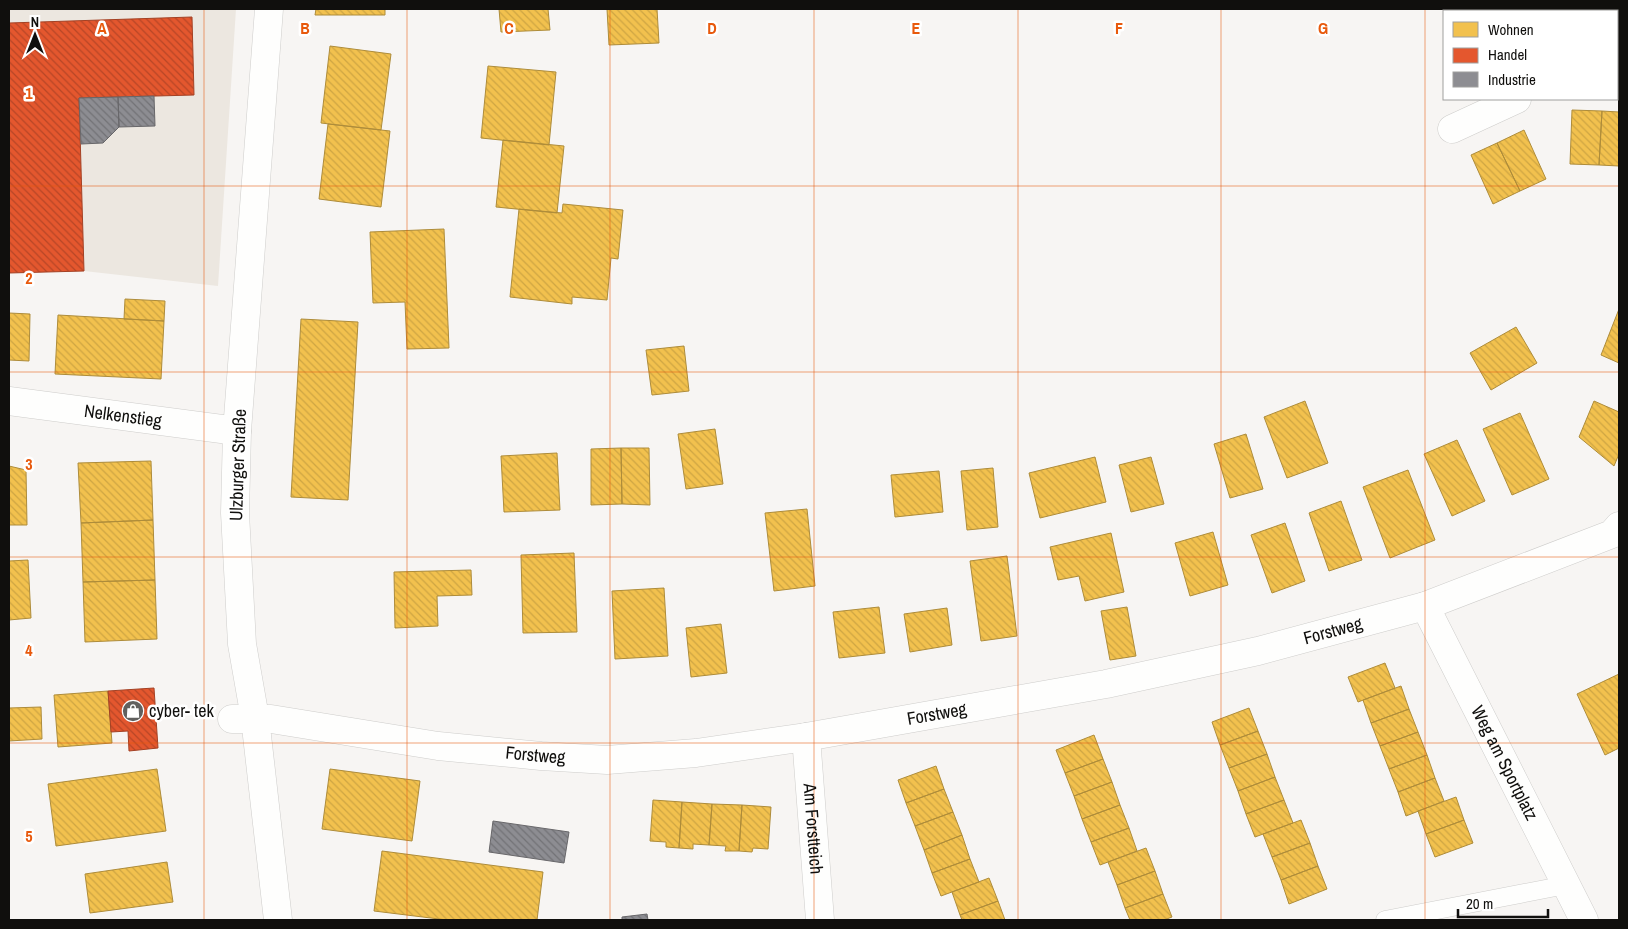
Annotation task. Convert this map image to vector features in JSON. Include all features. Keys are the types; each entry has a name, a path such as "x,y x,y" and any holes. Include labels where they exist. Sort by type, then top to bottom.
{"street":[{"name":"Ulzburger Straße","path":"269,9 237,431 235,513 244,719 278,920"},
{"path":"1452,129 1515,100"},
{"name":"Nelkenstieg","path":"9,401 237,431"},
{"name":"Forstweg","path":"244,719 438,746 607,760 696,753 806,737 1114,682 1258,651 1425,606 1617,535"},
{"name":"Weg am Sportplatz","path":"1425,606 1584,920"},
{"name":"Am Forstteich","path":"806,737 820,920"}],"lane":[{"path":"1385,920 1566,885"}],"shaded area":[{"path":"9,9 236,9 218,286 84,271 9,273"}],"building: Wohnen":[{"path":"316,9 385,9 385,15 315,15"},
{"path":"499,9 548,9 550,30 501,32"},
{"path":"607,9 657,9 659,43 609,45"},
{"path":"330,46 391,54 381,130 321,123"},
{"path":"488,66 556,72 549,145 481,138"},
{"path":"1572,110 1602,111 1599,165 1570,164"},
{"path":"1602,111 1619,112 1619,166 1599,165"},
{"path":"328,124 390,131 381,207 319,199"},
{"path":"1524,130 1546,179 1520,191 1497,143"},
{"path":"503,140 564,146 557,213 496,207"},
{"path":"1497,143 1520,191 1493,204 1471,155"},
{"path":"563,204 623,210 618,259 611,258 607,300 572,297 572,304 510,297 519,209 562,213"},
{"path":"444,229 449,348 407,349 405,302 373,303 370,232"},
{"path":"125,299 165,301 164,321 124,319"},
{"path":"1619,309 1619,363 1601,355"},
{"path":"9,313 30,314 29,361 9,360"},
{"path":"58,315 164,321 161,379 55,374"},
{"path":"301,319 358,322 348,500 291,497"},
{"path":"1516,327 1537,363 1491,390 1470,353"},
{"path":"684,346 689,391 652,395 646,350"},
{"path":"1305,401 1328,463 1287,478 1264,417"},
{"path":"1594,401 1619,412 1619,454 1614,466 1579,437"},
{"path":"1520,413 1549,479 1512,495 1483,429"},
{"path":"715,429 723,484 686,489 678,434"},
{"path":"1246,434 1263,489 1230,498 1214,444"},
{"path":"1457,440 1485,501 1452,516 1424,454"},
{"path":"621,448 622,504 591,505 591,449"},
{"path":"621,448 649,448 650,505 622,504"},
{"path":"557,453 560,510 504,512 501,456"},
{"path":"1095,457 1106,502 1040,518 1029,473"},
{"path":"1151,457 1164,504 1131,512 1119,465"},
{"path":"151,461 153,520 81,523 78,463"},
{"path":"9,466 26,470 27,525 9,525"},
{"path":"993,468 998,527 967,530 961,471"},
{"path":"1408,470 1435,540 1390,558 1363,487"},
{"path":"939,471 943,512 895,517 891,475"},
{"path":"1341,501 1362,560 1329,571 1309,513"},
{"path":"807,509 815,586 774,591 765,513"},
{"path":"153,520 155,580 83,582 81,523"},
{"path":"1285,523 1305,581 1272,593 1251,535"},
{"path":"1213,532 1228,585 1190,596 1175,543"},
{"path":"1111,533 1124,592 1085,601 1079,576 1058,580 1050,547"},
{"path":"574,553 577,632 523,633 521,555"},
{"path":"1007,556 1017,636 981,641 970,561"},
{"path":"28,560 31,618 9,620 9,561"},
{"path":"471,570 472,595 437,596 438,626 395,628 394,572"},
{"path":"155,580 157,639 85,642 83,582"},
{"path":"664,588 668,656 615,659 612,591"},
{"path":"879,607 885,653 839,658 833,612"},
{"path":"1127,607 1136,656 1110,660 1101,611"},
{"path":"947,608 952,645 910,652 904,614"},
{"path":"721,624 727,673 691,677 686,628"},
{"path":"1385,663 1395,688 1358,702 1348,677"},
{"path":"1619,674 1619,748 1605,755 1577,694"},
{"path":"1401,686 1409,709 1371,723 1363,700"},
{"path":"108,691 112,743 58,747 54,695"},
{"path":"41,707 42,739 9,741 9,708"},
{"path":"1249,708 1258,731 1220,745 1212,722"},
{"path":"1409,709 1418,732 1380,746 1371,723"},
{"path":"1258,731 1267,754 1229,768 1220,745"},
{"path":"1418,732 1427,755 1389,769 1380,746"},
{"path":"1094,735 1103,759 1065,773 1056,750"},
{"path":"1267,754 1275,777 1238,791 1229,768"},
{"path":"1427,755 1435,778 1398,792 1389,769"},
{"path":"1103,759 1112,782 1074,796 1065,773"},
{"path":"936,766 944,789 906,803 898,780"},
{"path":"157,769 166,831 56,846 48,784"},
{"path":"330,769 420,781 412,841 322,829"},
{"path":"1275,777 1284,800 1246,814 1238,791"},
{"path":"1435,778 1444,801 1406,816 1398,792"},
{"path":"1112,782 1120,805 1082,819 1074,796"},
{"path":"944,789 953,812 915,826 906,803"},
{"path":"1456,797 1464,820 1426,834 1418,811"},
{"path":"653,800 682,802 679,848 666,847 666,842 650,841"},
{"path":"1284,800 1293,823 1255,837 1246,814"},
{"path":"682,802 712,804 709,845 693,844 693,849 679,848"},
{"path":"712,804 742,805 739,851 725,851 726,846 709,845"},
{"path":"742,805 771,807 768,849 753,848 752,852 739,851"},
{"path":"1120,805 1129,828 1091,842 1082,819"},
{"path":"953,812 962,835 924,850 915,826"},
{"path":"1301,820 1310,843 1272,857 1263,834"},
{"path":"1464,820 1473,843 1435,857 1426,834"},
{"path":"1129,828 1137,851 1100,865 1091,842"},
{"path":"962,835 970,859 932,873 924,850"},
{"path":"1310,843 1318,866 1281,880 1272,857"},
{"path":"1146,848 1155,871 1117,885 1108,862"},
{"path":"382,851 543,872 537,920 447,920 374,911"},
{"path":"970,859 979,882 941,896 932,873"},
{"path":"167,862 173,902 90,913 85,874"},
{"path":"1318,866 1327,889 1289,904 1281,880"},
{"path":"1155,871 1163,894 1125,908 1117,885"},
{"path":"989,878 998,901 960,915 952,892"},
{"path":"1163,894 1172,917 1164,920 1130,920 1125,908"},
{"path":"998,901 1005,920 962,920 960,915"}],"building: Handel":[{"path":"192,17 194,95 79,98 84,271 9,273 9,23"},
{"name":"cyber- tek","path":"154,688 158,748 129,751 128,731 111,732 108,691"}],"building: Industrie":[{"path":"154,96 155,126 119,127 118,97"},
{"path":"118,97 119,127 103,143 81,144 79,98"},
{"path":"493,821 569,832 564,863 489,852"},
{"path":"647,914 648,920 622,920 622,917"}],"place":[{"name":"cyber- tek","path":"133,711"}]}
